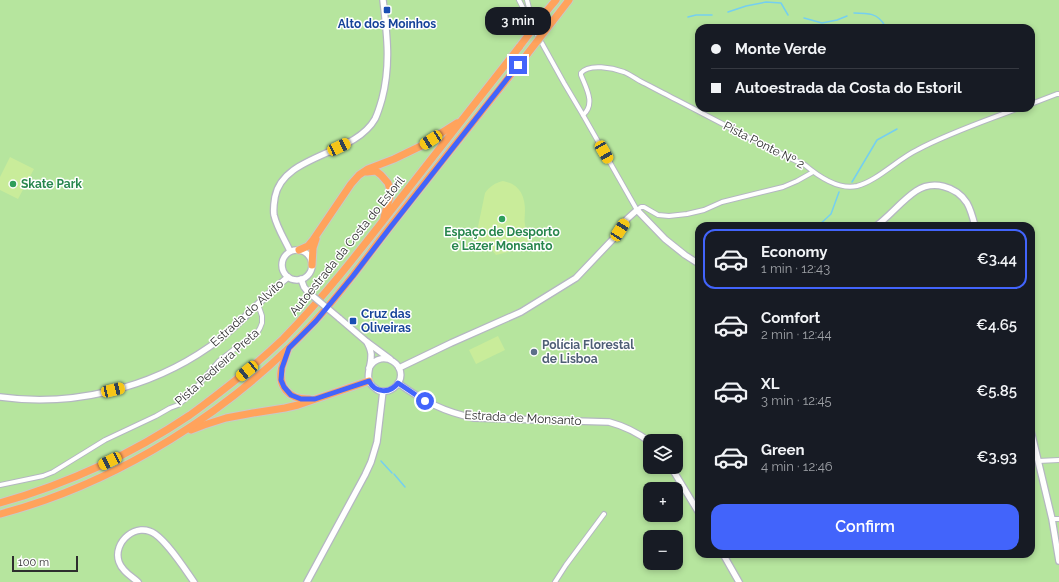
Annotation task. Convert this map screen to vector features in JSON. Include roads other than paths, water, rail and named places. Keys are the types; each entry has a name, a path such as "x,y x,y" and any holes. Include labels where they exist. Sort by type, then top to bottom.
{"highway":[{"name":"Autoestrada da Costa do Estoril","path":"0,502 52,486 99,466 165,431 206,404 282,340 345,269 556,0"},
{"name":"Autoestrada da Costa do Estoril","path":"0,514 86,484 147,453 171,439 218,407 254,379 289,348 316,321 353,276 569,0"},
{"path":"299,250 308,246 313,240 351,184 359,175 368,169 421,146 462,120"},
{"path":"312,264 313,248 316,240 352,185 360,176 367,172 376,172 388,183 391,193 382,222"},
{"path":"289,348 282,368 281,380 284,387 296,398 315,399"},
{"path":"171,439 204,425 226,418 298,405 369,381"}],"street":[{"path":"290,251 274,216 274,203 280,184 300,166 360,136 367,130 380,108 388,64 383,0"},
{"path":"519,0 564,83 637,210 665,239 695,261"},
{"path":"526,14 529,8 527,0"},
{"name":"Pista Ponte Nº 2","path":"583,115 590,106 590,102 581,73 585,69 597,67 616,69 625,72 695,110"},
{"path":"1035,102 1059,94"},
{"name":"Pista Ponte Nº 2","path":"700,112 805,165 813,172"},
{"path":"399,368 521,312 576,278 615,238 627,219 641,207 644,207 658,215 669,216 704,210 728,200 783,187 813,172 830,182 842,186 856,186 869,181 916,150 1008,112"},
{"path":"881,222 916,191 925,187 937,185 951,189 963,198 971,211 974,222"},
{"path":"299,250 310,256 312,264 310,273 306,277 295,280 288,277 284,272 282,263 290,251 299,250"},
{"name":"Estrada do Alvito","path":"0,397 57,399 104,392 148,380 186,361 224,336 288,277"},
{"path":"300,279 308,292 367,342 393,361 399,368 400,377 398,383 392,389 384,391 374,388 369,381 368,374 372,356 367,342"},
{"name":"Pista Pedreira Preta","path":"0,485 43,476 53,472 105,440 178,405 188,397 219,361 244,343 260,328 262,316 258,304"},
{"path":"369,368 378,360 386,359 393,361"},
{"name":"Estrada de Monsanto","path":"398,383 425,401 460,415 474,418 609,422 627,428 643,437"},
{"path":"307,582 371,462 377,442 384,391"},
{"path":"1035,448 1052,519 1059,561"},
{"path":"1038,461 1059,460"},
{"path":"675,474 695,506"},
{"path":"555,582 604,514"},
{"path":"1052,519 1059,519"},
{"path":"138,582 122,567 118,560 118,553 123,539 132,533 142,530 155,534 179,560 194,582"},
{"path":"725,558 740,582"}],"waterway":[{"path":"728,12 746,6 766,2 781,3 788,15"},
{"path":"854,13 864,13 876,16 884,24"},
{"path":"688,17 696,15 712,15"},
{"path":"804,18 822,23 847,16"},
{"path":"852,182 877,140 897,129"},
{"path":"822,222 831,214 839,192"},
{"path":"381,461 392,473"},
{"path":"394,474 405,487"}],"place":[{"name":"Alto dos Moinhos","path":"387,10"},
{"name":"Skate Park","path":"13,184"},
{"name":"Espaço de Desporto e Lazer Monsanto","path":"502,219"},
{"name":"Cruz das Oliveiras","path":"353,321"},
{"name":"Polícia Florestal de Lisboa","path":"534,352"}]}
